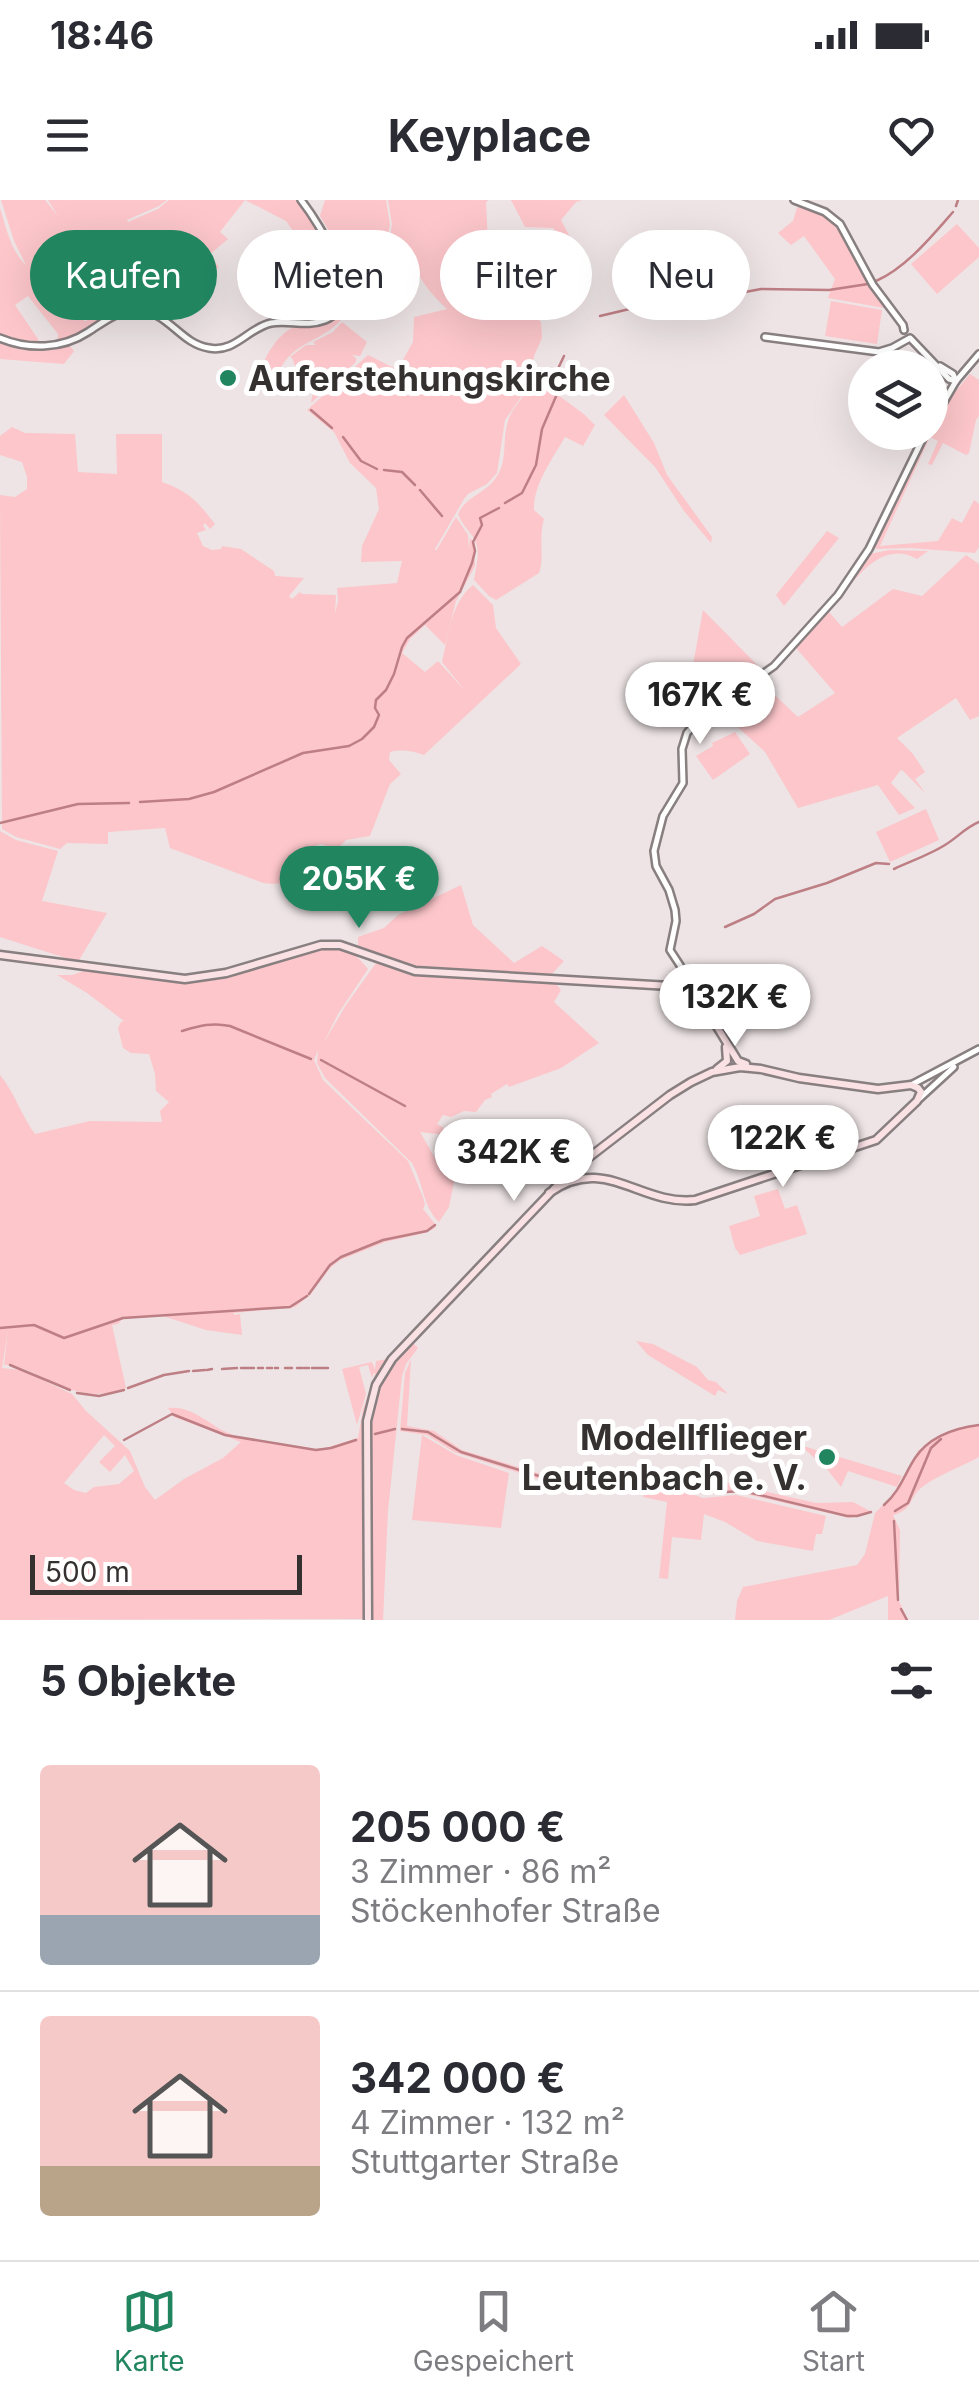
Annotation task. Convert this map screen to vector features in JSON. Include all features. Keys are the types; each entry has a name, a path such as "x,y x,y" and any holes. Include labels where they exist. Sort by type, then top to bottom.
{"main road":[{"path":"0,955 185,979 226,973 330,944 416,971 687,987 698,994 738,1061 761,1069"},
{"path":"368,1620 367,1432 372,1397 386,1366 570,1172 670,1096 728,1061 725,1041"},
{"path":"549,1193 569,1181 592,1177 676,1201 695,1200 876,1140 917,1101 921,1092 912,1085 878,1089 761,1069 733,1067 712,1072"},
{"path":"592,1177 588,1169 594,1153"}],"street":[{"path":"0,338 16,344 54,346 84,336 121,312 143,310 168,321 194,343 221,349 270,324 325,320 341,302 341,270 301,200"},
{"path":"794,200 835,218 869,278 921,350"},
{"path":"765,337 879,352 910,338"},
{"path":"948,395 979,354"},
{"path":"948,368 966,368"},
{"path":"948,371 956,381"},
{"path":"948,377 956,381"},
{"path":"687,987 685,973 670,950 675,910 656,866 654,850 663,816 682,783 682,749 687,733 692,724 774,666 838,596 869,549 918,450"},
{"path":"912,1085 979,1049"},
{"path":"917,1101 964,1058"}],"shaded area":[{"path":"1,200 45,200 58,216 48,200 167,200 128,222 158,209 169,200 245,200 220,232 228,239 217,248 217,230 30,230 30,299 28,296 15,305 42,345 8,339 4,333 0,336 0,208 13,247 26,265"},
{"path":"245,200 300,200 320,230 292,230 286,221"},
{"path":"325,200 386,200 390,225 389,230 329,230 320,216"},
{"path":"388,200 489,200 487,230 440,230 440,302 420,276 420,230 391,230"},
{"path":"511,200 582,200 561,220 566,230 525,227"},
{"path":"801,206 825,214 839,226 884,308 828,298 835,279 804,236 791,245 778,233 793,221"},
{"path":"957,224 979,248 979,257 937,294 911,264"},
{"path":"831,301 882,310 877,344 825,336"},
{"path":"440,311 440,320 541,322 542,338 528,387 505,420 497,473 487,484 468,494 435,549 456,517 468,535 469,549 470,538 474,542 475,566 456,601 445,645 425,625 402,653 425,672 438,661 466,692 442,662 455,610 473,585 493,605 496,628 521,664 424,755 390,752 389,760 401,774 390,784 370,836 346,840 337,849 321,844 304,850 311,880 263,883 170,848 165,828 108,832 108,844 67,843 60,849 2,829 0,495 15,497 27,489 27,477 22,462 0,455 0,436 12,427 25,433 75,434 78,472 117,474 116,434 162,434 162,482 193,498 215,524 210,529 205,523 206,530 197,533 203,546 212,550 222,546 241,549 274,571 275,576 304,578 289,596 292,599 300,592 336,595 335,613 337,588 397,583 402,561 361,562 362,546 379,509 376,488 350,463 334,432 307,410 368,355 400,371 413,342 414,320 420,320 420,316"},
{"path":"47,320 100,320 57,344 58,334"},
{"path":"341,320 292,353 279,372 262,368 273,345 287,331"},
{"path":"342,322 367,342 360,356 352,355 356,362 311,403 314,387 298,373 290,357 306,345 316,345 313,342 333,332"},
{"path":"0,340 34,348 69,345 74,351 64,364 0,359"},
{"path":"534,372 558,375 558,395 595,425 583,446 565,437 540,481 534,510 544,519 539,573 496,600 474,580 477,547 458,514 493,482 500,470 508,421"},
{"path":"970,374 979,380 979,416 966,455 948,446 948,401"},
{"path":"624,395 654,443 667,475 712,537 711,543 655,467 604,415"},
{"path":"921,450 924,450 880,546 938,541 952,518 962,523 974,500 979,504 979,547 975,553 876,549 874,544"},
{"path":"934,450 940,450 932,465 928,464"},
{"path":"827,531 839,538 784,606 776,595"},
{"path":"928,551 917,559 890,554 878,559 856,578 829,612 842,627 893,589 922,596 966,555 979,564 979,716 970,720 956,698 897,738 925,772 915,779 926,794 902,770 891,783 915,808 899,815 878,785 798,808 765,752 719,710 764,685 798,717 835,693 796,648 869,554"},
{"path":"703,610 763,671 720,701 691,676"},
{"path":"735,732 750,754 713,780 696,756"},
{"path":"926,809 939,840 890,862 876,832"},
{"path":"0,831 16,840 58,851 42,901 107,913 78,962 0,937"},
{"path":"461,885 473,925 514,963 542,946 564,961 550,976 561,990 554,1002 599,1043 561,1068 509,1087 507,1084 491,1094 476,1112 443,1115 437,1124 451,1132 445,1135 420,1132 439,1165 450,1164 453,1149 460,1152 449,1207 439,1222 412,1163 325,1078 317,1063 318,1050 314,1060 323,1080 408,1161 423,1197 423,1209 435,1228 340,1260 295,1307 234,1313 240,1314 242,1335 206,1330 163,1316 122,1319 112,1325 126,1388 82,1393 23,1369 4,1365 8,1330 2,1368 21,1370 72,1394 130,1451 155,1500 223,1458 241,1442 174,1417 168,1408 191,1412 246,1439 325,1448 358,1438 375,1375 374,1372 372,1378 368,1365 359,1367 366,1394 357,1425 342,1369 372,1362 375,1370 376,1361 387,1359 373,1386 364,1418 365,1619 0,1620 0,1075 35,1134 90,1121 162,1122 160,1111 169,1102 156,1091 149,1054 131,1053 123,1048 118,1028 124,1021 57,975 89,969 192,982 316,950 346,950 368,969 323,1044 376,963 415,971 358,949 358,937 384,928 398,915","holes":["104,1435 115,1446 99,1462 110,1472 125,1455 134,1471 119,1484 94,1487 86,1493 64,1483"]},
{"path":"778,1189 785,1209 797,1205 807,1234 740,1255 729,1226 760,1216 754,1196"},
{"path":"636,1341 653,1344 697,1367 728,1394 718,1390 715,1396 648,1355"},
{"path":"412,1342 418,1348 402,1376 388,1511 383,1620 370,1620 371,1423 384,1379"},
{"path":"411,1359 407,1426 434,1431 462,1450 554,1478 612,1471 672,1477 675,1474 704,1491 716,1492 719,1481 816,1503 853,1502 870,1513 850,1518 737,1492 705,1495 671,1485 598,1478 551,1483 454,1452 427,1435 400,1431 405,1373"},
{"path":"979,1424 979,1457 927,1484 904,1510 893,1515 900,1530 899,1601 908,1620 888,1620 888,1596 829,1620 735,1620 743,1587 857,1565 865,1554 875,1513 895,1493 918,1451 938,1436"},
{"path":"422,1435 456,1455 509,1473 501,1528 412,1520"},
{"name":"Modellflieger Leutenbach e. V.","path":"800,1445 902,1476 897,1487 848,1471 841,1487"},
{"path":"645,1486 672,1487 703,1498 736,1495 826,1516 822,1534 816,1534 813,1551 757,1541 704,1514 701,1540 672,1537 668,1579 659,1578 667,1502 643,1497"}],"waterway":[{"path":"956,206 958,200"},
{"path":"876,281 908,260 953,212"},
{"path":"750,291 829,290 868,284"},
{"path":"600,316 612,313"},
{"path":"505,503 522,493 536,465 542,429 557,394 555,375 564,356"},
{"path":"311,410 332,428"},
{"path":"343,437 361,461 377,469"},
{"path":"384,470 402,472 415,485"},
{"path":"420,490 442,516"},
{"path":"140,802 189,799 214,792 303,753 349,746 362,739 374,727 379,715 376,700 386,690 407,638 460,592 472,563 473,542 482,525 480,518 499,508"},
{"path":"0,823 78,804 129,803"},
{"path":"894,869 939,849 979,822"},
{"path":"725,927 775,899 876,863 889,864"},
{"path":"182,1031 200,1026 230,1026 311,1059"},
{"path":"321,1060 405,1106"},
{"path":"309,1294 330,1265 341,1257 383,1240 427,1231 435,1225"},
{"path":"0,1328 34,1325 64,1338 123,1318 290,1307 307,1296"},
{"path":"10,1365 70,1390"},
{"path":"222,1369 237,1368"},
{"path":"241,1368 254,1368"},
{"path":"258,1368 263,1368"},
{"path":"267,1368 272,1368"},
{"path":"285,1368 292,1368"},
{"path":"297,1368 302,1368"},
{"path":"304,1368 309,1368"},
{"path":"312,1368 328,1368"},
{"path":"207,1370 212,1369"},
{"path":"193,1371 205,1370"},
{"path":"128,1388 189,1371"},
{"path":"77,1393 99,1396 124,1390"},
{"path":"124,1440 172,1414 225,1435 316,1450 356,1440"},
{"path":"884,1505 928,1444 952,1431 979,1425"},
{"path":"375,1434 395,1429"},
{"path":"402,1429 428,1432 461,1452 552,1480 603,1476 677,1483 708,1493 743,1491 847,1516 871,1512"},
{"path":"895,1511 908,1503 931,1448 941,1439"},
{"path":"894,1521 898,1600"},
{"path":"901,1609 907,1620"}],"place":[{"name":"Auferstehungskirche","path":"228,378"},
{"name":"Modellflieger Leutenbach e. V.","path":"827,1457"}]}
